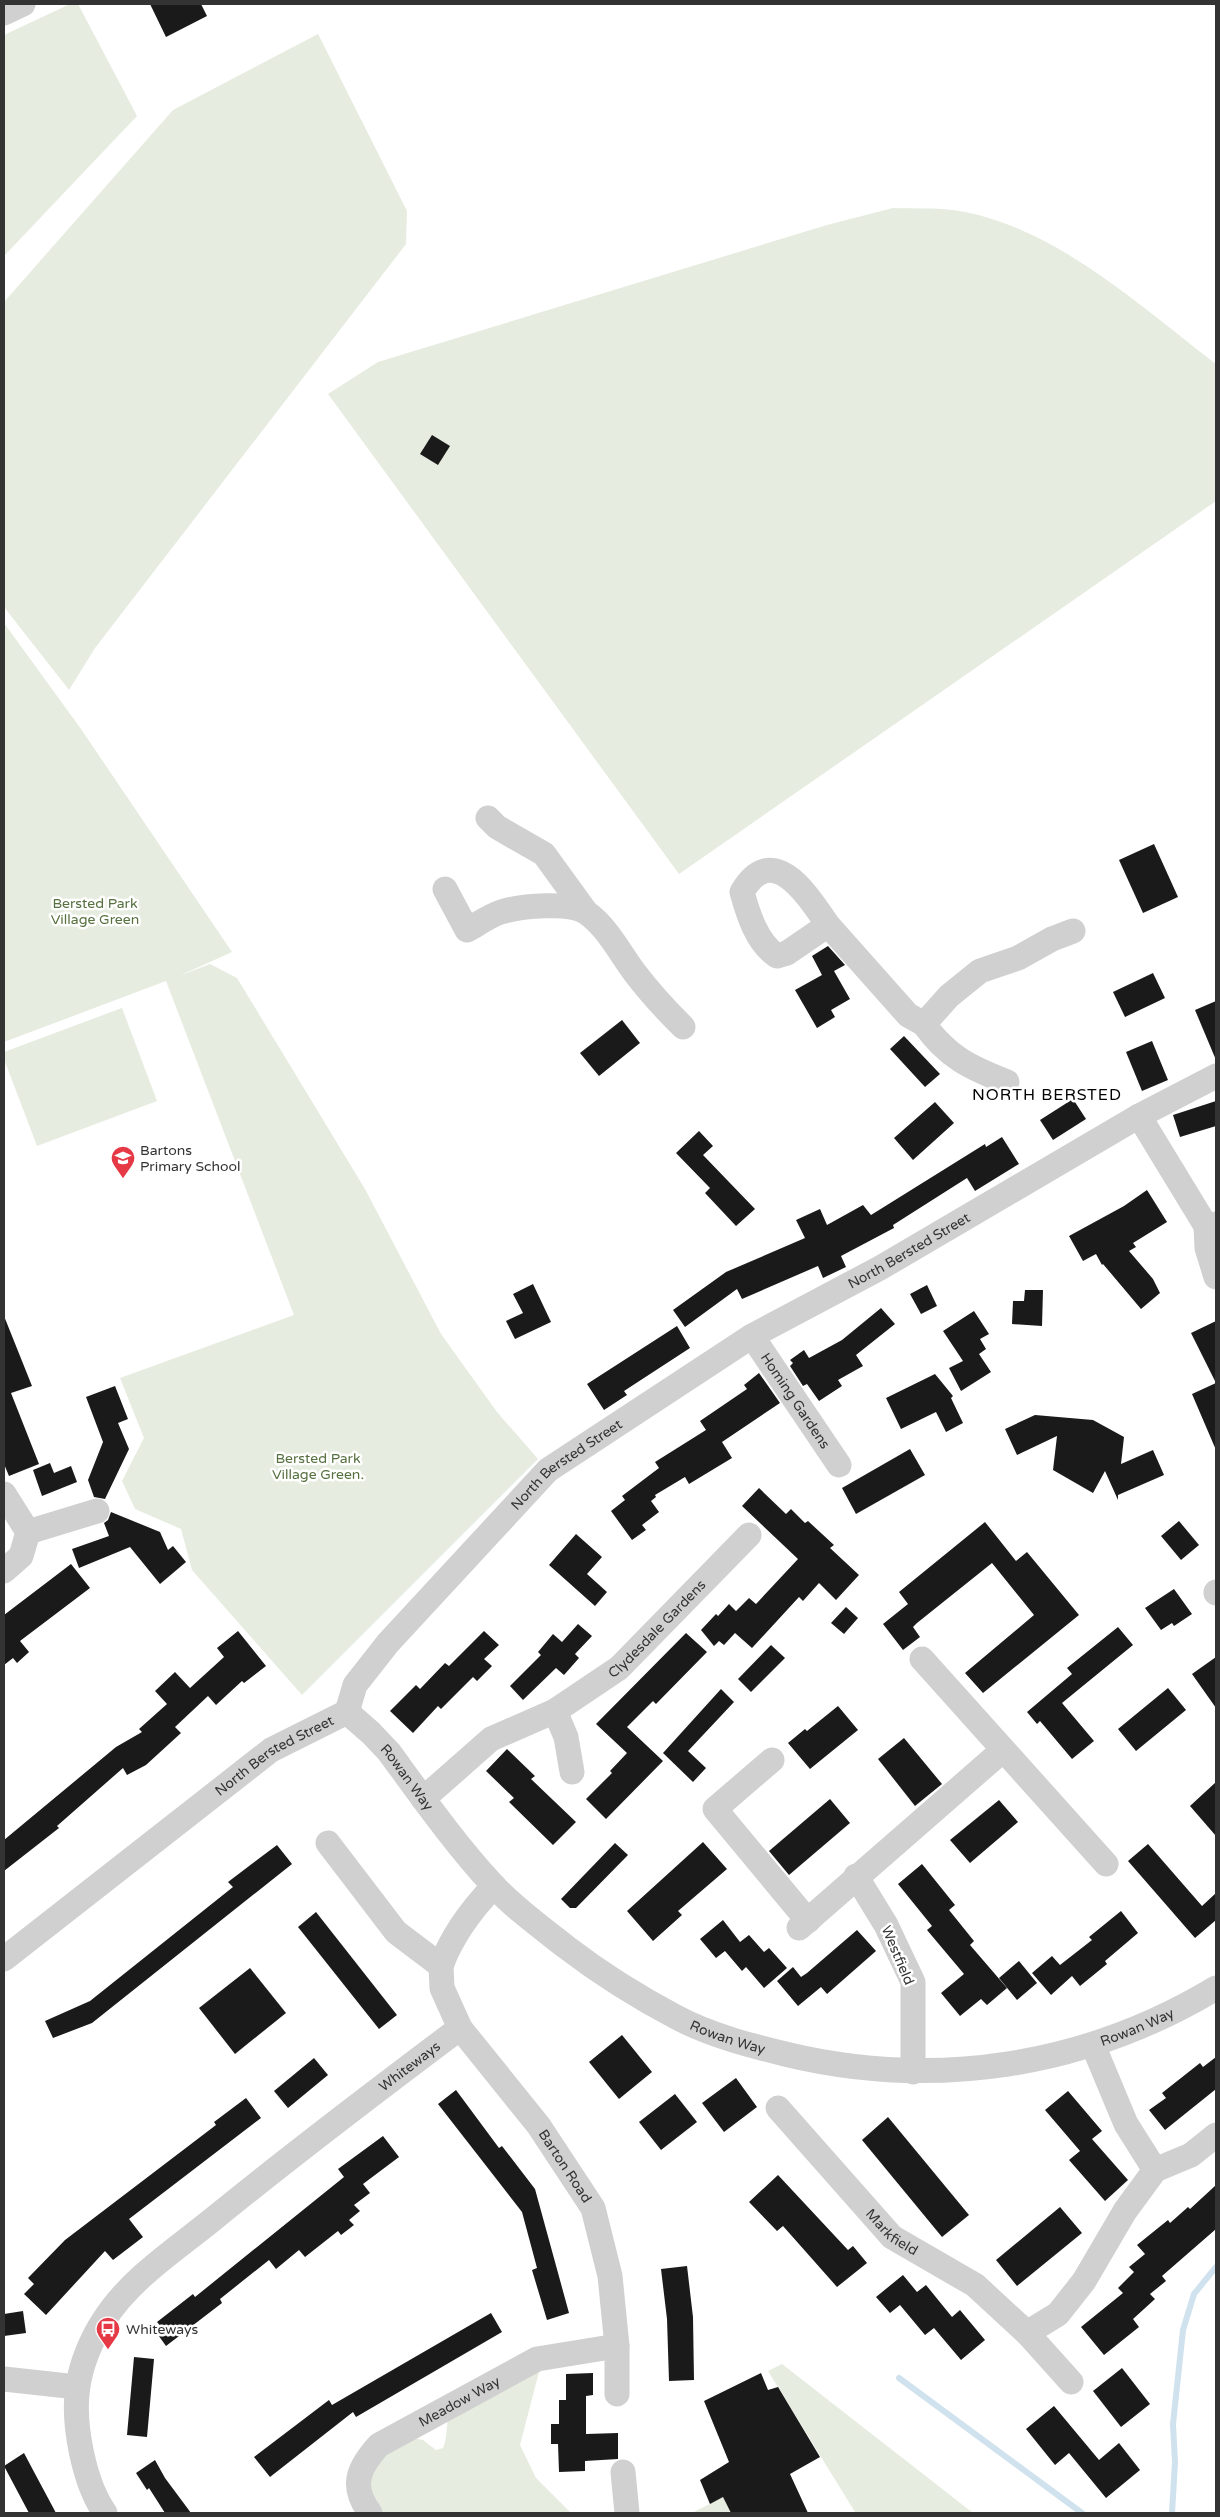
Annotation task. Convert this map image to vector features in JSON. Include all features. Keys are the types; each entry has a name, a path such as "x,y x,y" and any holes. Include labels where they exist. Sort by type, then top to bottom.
{"street":[{"path":"4,13 23,4"},
{"path":"488,818 496,827 544,854 586,912 599,924 654,997 683,1027"},
{"path":"445,889 467,930 501,912 522,908 570,907 586,912"},
{"path":"828,925 908,1015 924,1024 935,1040 956,1059 1007,1082"},
{"path":"924,1024 949,996 980,972 1018,958 1052,939 1073,931"},
{"name":"North Bersted Street","path":"4,1959 159,1835 271,1750 347,1712 354,1685 388,1643 548,1470 752,1336 880,1268 994,1199 1139,1116 1216,1076"},
{"path":"1139,1116 1211,1225 1207,1248 1216,1277"},
{"name":"Homing Gardens","path":"752,1336 839,1466"},
{"path":"4,1494 28,1532 21,1556 4,1571"},
{"path":"28,1532 97,1511"},
{"name":"Clydesdale Gardens","path":"424,1799 491,1739 555,1711 618,1668 749,1534"},
{"path":"922,1660 1106,1864"},
{"path":"555,1711 566,1737 572,1772"},
{"name":"Rowan Way","path":"347,1712 371,1732 388,1752 494,1886 597,1970 677,2017 740,2043 853,2068 913,2072 958,2071 998,2067 1093,2045 1149,2024 1188,2005 1216,1988"},
{"path":"772,1760 715,1810 803,1925 856,1876 1003,1750"},
{"path":"328,1843 396,1932 441,1966"},
{"name":"Westfield","path":"856,1876 886,1925 913,1982 913,2072"},
{"name":"Barton Road","path":"494,1886 462,1924 448,1946 441,1966 442,1988 460,2028 539,2126 593,2208 610,2276 617,2346 617,2394"},
{"name":"Whiteways","path":"106,2513 87,2475 79,2435 77,2387 84,2362 103,2320 132,2285 303,2147 460,2028"},
{"path":"1093,2045 1126,2124 1156,2170"},
{"name":"Markfield","path":"778,2108 892,2237 975,2285 1027,2333 1071,2382"},
{"path":"1027,2333 1058,2314 1084,2281 1125,2211 1156,2170 1191,2154 1216,2135"},
{"name":"Meadow Way","path":"370,2513 362,2501 358,2476 364,2461 379,2445 537,2359 617,2346"},
{"path":"4,2379 77,2387"},
{"path":"623,2472 627,2513"}],"green space":[{"path":"70,4 78,4 137,116 4,256 4,35"},
{"path":"318,34 407,211 406,244 95,648 69,690 4,607 4,302 173,110"},
{"path":"893,208 956,210 1000,222 1034,236 1066,253 1098,274 1216,364 1216,501 679,874 328,394 378,362 827,225"},
{"name":"Bersted Park Village Green.","path":"4,623 81,729 232,952 179,976 210,964 237,978 365,1189 441,1334 497,1412 538,1459 302,1695 192,1570 181,1529 135,1509 122,1481 144,1438 120,1378 294,1315 166,981 4,1042"},
{"path":"122,1008 157,1101 37,1146 4,1059 4,1052"},
{"path":"782,2364 973,2513 853,2513 855,2512 768,2371"},
{"path":"540,2368 520,2445 536,2478 571,2513 381,2513 369,2495 372,2466 409,2437 423,2440 436,2450 443,2448 448,2419"},
{"path":"723,2497 731,2513 692,2513"}],"building":[{"path":"150,4 201,4 207,16 166,37"},
{"path":"432,435 450,446 438,465 420,454"},
{"path":"1154,844 1178,897 1143,913 1119,860"},
{"path":"828,946 845,965 834,971 850,999 831,1010 835,1017 817,1028 795,990 822,975 812,956"},
{"path":"1153,973 1165,998 1125,1017 1113,992"},
{"path":"1216,1001 1216,1060 1195,1010"},
{"path":"622,1020 640,1043 599,1076 580,1053"},
{"path":"904,1036 940,1074 925,1087 890,1049"},
{"path":"1152,1041 1168,1080 1142,1091 1126,1052"},
{"path":"1073,1099 1086,1119 1053,1140 1040,1120"},
{"path":"1216,1101 1216,1126 1180,1137 1173,1115"},
{"path":"935,1102 954,1123 913,1160 894,1138"},
{"path":"699,1131 713,1146 703,1155 755,1209 736,1226 705,1193 710,1188 676,1153"},
{"path":"1002,1137 1019,1164 975,1191 967,1178 893,1225 894,1228 841,1256 846,1267 823,1278 818,1266 742,1299 737,1289 685,1327 673,1310 726,1272 805,1238 796,1220 820,1209 827,1225 863,1205 871,1215 985,1144 986,1147"},
{"path":"1147,1190 1167,1222 1133,1243 1136,1247 1129,1251 1153,1279 1160,1293 1141,1309 1102,1265 1096,1254 1083,1261 1069,1236 1124,1206"},
{"path":"533,1284 551,1322 515,1339 506,1321 523,1313 513,1294"},
{"path":"927,1285 937,1306 921,1314 910,1294"},
{"path":"1025,1290 1043,1290 1042,1326 1012,1324 1013,1301 1024,1301"},
{"path":"881,1308 895,1324 856,1355 863,1366 838,1380 842,1386 819,1401 807,1384 803,1386 790,1366 793,1363 790,1360 804,1350 809,1358 842,1340"},
{"path":"974,1311 989,1334 980,1339 986,1349 979,1354 991,1372 961,1391 949,1368 963,1361 943,1331"},
{"path":"4,1316 32,1386 11,1393 39,1464 9,1476 4,1464"},
{"path":"1216,1321 1216,1383 1191,1333"},
{"path":"677,1326 690,1348 624,1391 627,1395 604,1410 587,1384"},
{"path":"759,1373 780,1403 722,1442 732,1458 689,1484 685,1477 655,1495 656,1497 651,1501 659,1512 642,1525 646,1530 632,1540 611,1511 625,1500 622,1496 659,1468 655,1462 706,1430 700,1421 747,1389 744,1385"},
{"path":"935,1374 953,1396 951,1398 963,1423 946,1432 936,1412 901,1429 886,1398"},
{"path":"1216,1383 1216,1450 1192,1394"},
{"path":"115,1386 128,1419 118,1423 129,1449 105,1499 94,1497 88,1480 103,1442 86,1397"},
{"path":"1035,1415 1093,1420 1124,1437 1121,1464 1153,1450 1164,1475 1118,1495 1118,1500 1105,1471 1093,1493 1053,1470 1057,1436 1017,1455 1005,1429"},
{"path":"910,1449 925,1475 856,1514 842,1488"},
{"path":"50,1463 54,1473 71,1466 77,1482 42,1496 33,1470"},
{"path":"759,1488 786,1514 791,1509 805,1523 808,1521 834,1545 830,1548 859,1575 836,1600 819,1583 803,1601 799,1597 752,1648 735,1633 724,1645 719,1641 714,1646 701,1630 716,1614 718,1616 729,1604 736,1611 749,1598 756,1604 798,1559 742,1506"},
{"path":"111,1512 160,1532 168,1550 173,1546 186,1562 160,1584 130,1547 79,1568 72,1549 109,1536 104,1523 108,1520"},
{"path":"1179,1521 1199,1545 1181,1560 1161,1536"},
{"path":"985,1522 1016,1561 1027,1552 1079,1615 983,1693 965,1673 1034,1615 992,1563 917,1623 913,1627 920,1637 903,1650 883,1624 908,1604 899,1592"},
{"path":"576,1534 602,1557 587,1574 607,1592 595,1606 549,1565"},
{"path":"71,1564 90,1588 20,1641 29,1652 17,1663 13,1658 4,1665 4,1615"},
{"path":"1174,1589 1192,1614 1174,1626 1172,1623 1161,1630 1145,1608"},
{"path":"846,1607 858,1618 844,1634 831,1623"},
{"path":"578,1624 592,1636 575,1654 579,1658 564,1675 556,1668 523,1700 510,1686 541,1655 538,1652 553,1634 562,1642"},
{"path":"1118,1627 1133,1645 1062,1703 1094,1741 1072,1759 1040,1721 1037,1724 1027,1712 1072,1674 1067,1668"},
{"path":"238,1631 266,1666 244,1683 242,1681 216,1705 208,1696 175,1727 181,1733 146,1765 127,1775 123,1768 57,1826 59,1828 4,1871 4,1840 116,1747 142,1732 139,1729 167,1704 155,1691 175,1672 190,1688 224,1657 217,1648"},
{"path":"484,1631 499,1645 484,1659 492,1666 477,1681 473,1677 441,1709 438,1706 413,1733 390,1711 416,1685 420,1689 445,1663 449,1666"},
{"path":"686,1633 707,1652 656,1704 653,1701 627,1727 663,1761 606,1819 586,1799 612,1773 610,1771 627,1753 596,1724"},
{"path":"771,1645 785,1658 751,1692 738,1679"},
{"path":"1216,1657 1216,1708 1192,1674"},
{"path":"1168,1688 1186,1710 1136,1751 1118,1729"},
{"path":"721,1689 734,1702 688,1751 706,1768 693,1782 663,1753"},
{"path":"838,1706 858,1730 810,1769 788,1743 805,1729 807,1731"},
{"path":"904,1738 942,1784 915,1806 878,1759"},
{"path":"507,1749 535,1776 531,1779 576,1822 553,1845 509,1802 514,1798 486,1771"},
{"path":"1216,1782 1216,1836 1190,1806"},
{"path":"830,1799 850,1823 789,1875 769,1851"},
{"path":"999,1800 1018,1822 970,1863 950,1840"},
{"path":"703,1842 727,1869 678,1911 682,1915 653,1941 627,1911"},
{"path":"615,1843 628,1855 576,1908 570,1908 561,1899"},
{"path":"1148,1844 1202,1906 1216,1893 1216,1920 1195,1938 1128,1861"},
{"path":"277,1845 292,1864 92,2023 53,2038 45,2021 90,2001 233,1887 228,1882"},
{"path":"922,1864 955,1905 949,1910 974,1941 970,1945 1007,1988 987,2005 981,1999 960,2016 941,1993 964,1974 927,1930 932,1926 898,1884"},
{"path":"1121,1911 1138,1933 1105,1961 1107,1964 1080,1986 1072,1976 1051,1995 1032,1973 1052,1956 1060,1965 1092,1940 1089,1937"},
{"path":"316,1912 397,2015 379,2029 298,1927"},
{"path":"723,1920 740,1942 749,1935 764,1952 769,1948 787,1968 764,1988 746,1967 742,1971 725,1951 716,1958 700,1939"},
{"path":"857,1930 876,1951 827,1994 821,1987 798,2006 777,1981 793,1967 801,1977"},
{"path":"1019,1961 1037,1983 1017,2000 999,1978"},
{"path":"250,1968 286,2013 235,2054 199,2008"},
{"path":"622,2035 652,2072 619,2099 589,2062"},
{"path":"1216,2057 1216,2089 1165,2130 1149,2110 1166,2098 1162,2093 1200,2063 1203,2067"},
{"path":"314,2058 328,2075 288,2108 274,2091"},
{"path":"736,2078 757,2107 724,2132 702,2103"},
{"path":"456,2090 499,2148 502,2146 535,2189 569,2313 547,2320 532,2270 537,2268 522,2212 438,2104"},
{"path":"1068,2091 1102,2131 1092,2139 1128,2180 1105,2201 1069,2160 1080,2151 1045,2110"},
{"path":"675,2094 697,2122 661,2150 639,2122"},
{"path":"246,2098 261,2118 129,2219 143,2237 113,2260 105,2251 46,2315 24,2294 34,2284 28,2278 65,2240 216,2125 214,2122"},
{"path":"888,2117 969,2215 942,2237 862,2140"},
{"path":"383,2136 399,2157 363,2184 370,2193 354,2205 360,2211 349,2220 354,2225 341,2235 338,2231 305,2257 299,2250 276,2269 269,2260 220,2299 222,2303 166,2346 156,2332 162,2328 157,2322 193,2294 195,2297 344,2177 338,2169"},
{"path":"778,2175 848,2250 853,2246 867,2263 837,2287 783,2226 777,2231 749,2202"},
{"path":"1216,2185 1216,2229 1162,2276 1166,2281 1150,2294 1155,2299 1133,2319 1139,2327 1104,2355 1081,2327 1123,2293 1118,2288 1134,2272 1129,2267 1145,2254 1137,2245 1168,2220 1170,2223 1188,2207 1190,2209"},
{"path":"1060,2207 1082,2233 1017,2286 996,2260"},
{"path":"687,2266 693,2317 694,2380 669,2381 667,2319 661,2269"},
{"path":"903,2275 917,2292 926,2285 952,2317 960,2310 985,2340 961,2360 934,2328 925,2335 900,2305 890,2313 876,2297"},
{"path":"23,2311 26,2333 4,2336 4,2314"},
{"path":"491,2313 502,2332 356,2417 353,2412 270,2477 254,2457 329,2400 332,2405"},
{"path":"134,2357 154,2359 147,2437 127,2435"},
{"path":"1122,2368 1150,2404 1121,2427 1093,2391"},
{"path":"593,2373 593,2395 586,2396 586,2434 618,2433 618,2459 585,2461 585,2471 559,2472 558,2444 551,2444 551,2424 559,2424 559,2400 566,2400 566,2374"},
{"path":"761,2373 768,2390 778,2387 820,2457 790,2474 808,2513 731,2513 723,2497 710,2504 700,2480 729,2462 704,2401"},
{"path":"1054,2406 1099,2460 1119,2443 1140,2470 1106,2498 1069,2453 1055,2465 1026,2429"},
{"path":"24,2453 56,2513 29,2513 4,2466"},
{"path":"155,2460 165,2478 191,2513 165,2513 149,2488 147,2490 136,2473"}],"waterway":[{"path":"1172,2513 1175,2462 1173,2424 1183,2330 1194,2294 1216,2267"},
{"path":"899,2378 1082,2513"}],"place":[{"name":"Bartons Primary School","path":"123,1179"},
{"name":"Whiteways","path":"108,2350"}],"district":[{"name":"NORTH BERSTED","path":"1047,1094"}],"park label":[{"name":"Bersted Park Village Green","path":"95,912"}]}
